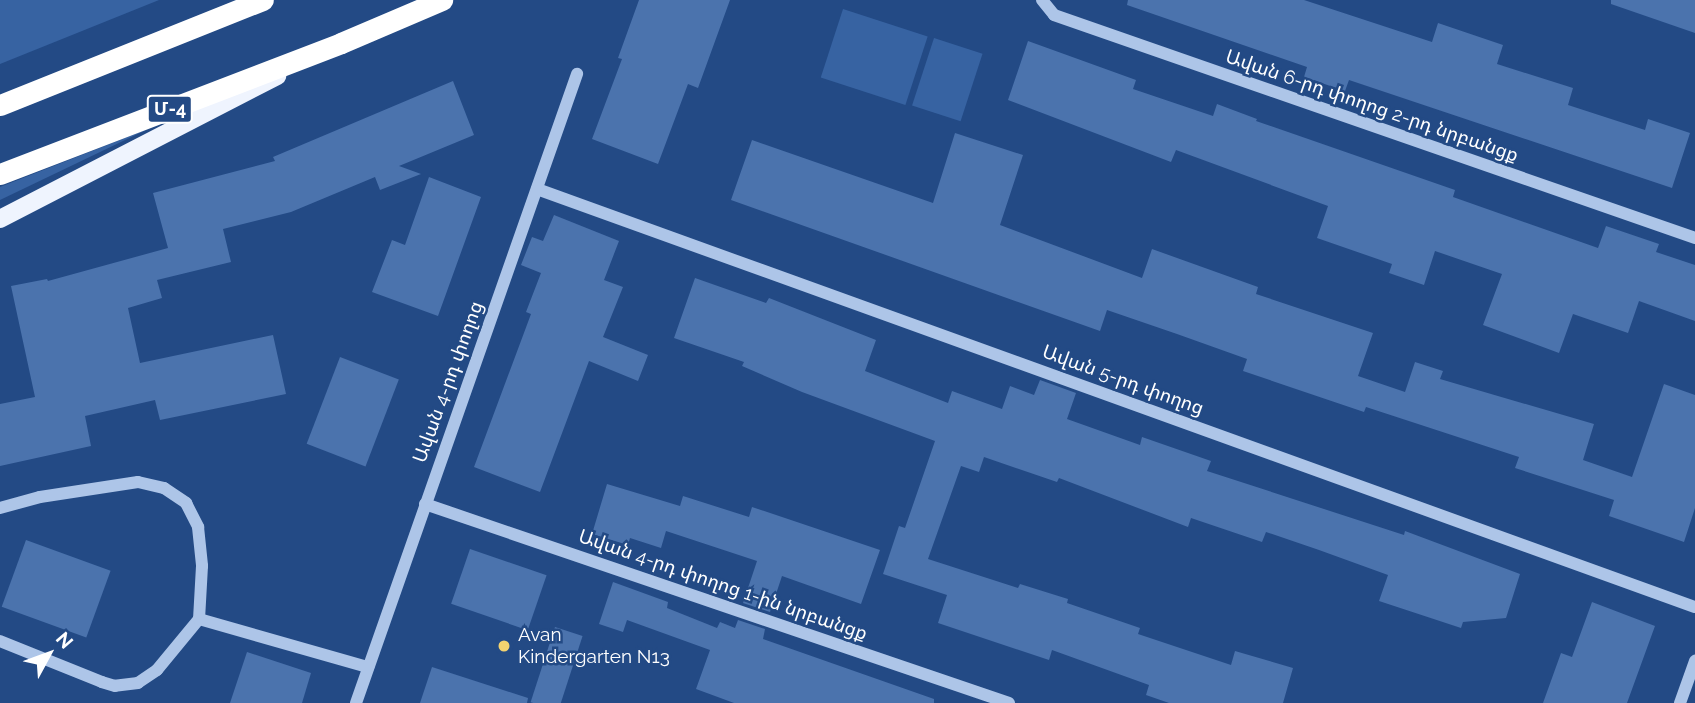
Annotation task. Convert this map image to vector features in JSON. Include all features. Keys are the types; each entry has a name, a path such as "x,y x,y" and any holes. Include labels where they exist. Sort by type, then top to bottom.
{"highway":[{"path":"0,105 263,0"},
{"name":"Մ-4","path":"0,174 341,43 442,0"}],"main road":[{"path":"0,219 341,43"}],"street":[{"name":"Ավան 6-րդ փողոց 2-րդ նրբանցք","path":"1042,0 1054,15 1695,237"},
{"name":"Ավան 4-րդ փողոց","path":"356,703 577,74"},
{"name":"Ավան 5-րդ փողոց","path":"537,189 1695,607"},
{"path":"0,508 40,497 138,482 164,488 186,503 198,527 202,566 199,619 157,670 128,685 102,682 0,641"},
{"name":"Ավան 4-րդ փողոց 1-ին նրբանցք","path":"425,504 1009,703"},
{"path":"199,619 368,667"},
{"path":"1680,703 1695,661"}],"shaded area":[{"path":"0,0 159,0 0,64"},
{"path":"843,9 928,37 905,105 821,77"},
{"path":"934,38 983,54 961,121 912,106"},
{"path":"148,129 0,200 0,187"}],"building":[{"path":"639,0 730,0 698,88 688,84 658,164 592,139 622,59 618,58"},
{"path":"1128,0 1304,0 1432,42 1438,23 1503,45 1497,64 1573,88 1568,105 1645,130 1648,119 1690,133 1672,188 1349,80 1345,91 1304,77 1307,67 1127,5"},
{"path":"1611,0 1695,0 1695,33 1611,4"},
{"path":"1028,41 1136,80 1133,89 1213,116 1217,104 1257,119 1256,121 1455,190 1453,197 1598,248 1606,226 1659,244 1656,252 1695,265 1695,321 1639,301 1628,333 1573,314 1559,353 1483,325 1502,274 1435,251 1424,285 1389,273 1392,264 1317,238 1328,206 1176,150 1171,162 1008,100"},
{"path":"453,81 474,135 399,166 421,174 380,190 375,177 291,212 223,229 231,262 157,280 162,298 128,308 140,363 273,335 286,394 160,420 155,400 85,416 91,446 0,466 0,404 35,397 11,286 47,279 48,281 168,248 153,193 275,161 273,157"},
{"path":"955,133 1023,155 1000,225 1142,278 1152,249 1258,287 1256,294 1373,333 1358,376 1405,392 1415,362 1443,371 1440,379 1594,424 1583,460 1632,477 1664,384 1695,395 1695,508 1684,542 1609,516 1614,500 1515,468 1519,457 1366,407 1364,412 1243,371 1247,359 1107,310 1100,331 731,200 752,140 933,203"},
{"path":"429,177 481,197 438,316 372,292 392,240 405,245"},
{"path":"554,215 619,241 604,280 623,287 603,337 648,355 638,381 589,361 540,492 474,467 531,314 526,312 541,273 521,265 532,237 543,241"},
{"path":"695,278 766,303 769,298 876,340 865,371 948,403 952,391 1002,409 1010,386 1034,395 1040,380 1076,393 1067,419 1140,445 1142,437 1211,461 1207,471 1404,535 1405,531 1520,574 1506,618 1463,622 1461,628 1379,601 1388,575 1319,550 1266,532 1262,542 1191,518 1188,527 1059,478 1057,482 984,457 979,472 961,466 928,559 1018,588 1020,584 1068,599 1067,603 1140,628 1138,634 1231,665 1235,651 1293,668 1283,703 1169,703 1146,695 1149,685 1052,650 1049,660 938,623 947,595 883,574 899,526 905,528 935,441 802,392 742,366 744,362 674,338"},
{"path":"340,357 399,380 365,466 307,444"},
{"path":"607,484 680,506 683,496 749,517 752,507 880,550 861,604 782,576 770,612 743,603 757,561 666,531 661,548 630,538 628,545 592,534"},
{"path":"26,540 111,571 86,637 2,607"},
{"path":"470,549 547,575 528,630 451,604"},
{"path":"613,582 668,602 667,608 717,628 720,622 735,628 738,620 765,629 763,639 934,699 934,703 734,703 696,689 710,650 627,620 623,632 599,624"},
{"path":"1592,602 1655,626 1627,703 1543,703 1561,653 1572,657"},
{"path":"555,627 583,636 561,703 531,702"},
{"path":"247,652 311,673 302,703 230,703"},
{"path":"432,667 528,698 527,703 420,703"}],"place":[{"name":"Avan Kindergarten N13","path":"504,646"}]}
